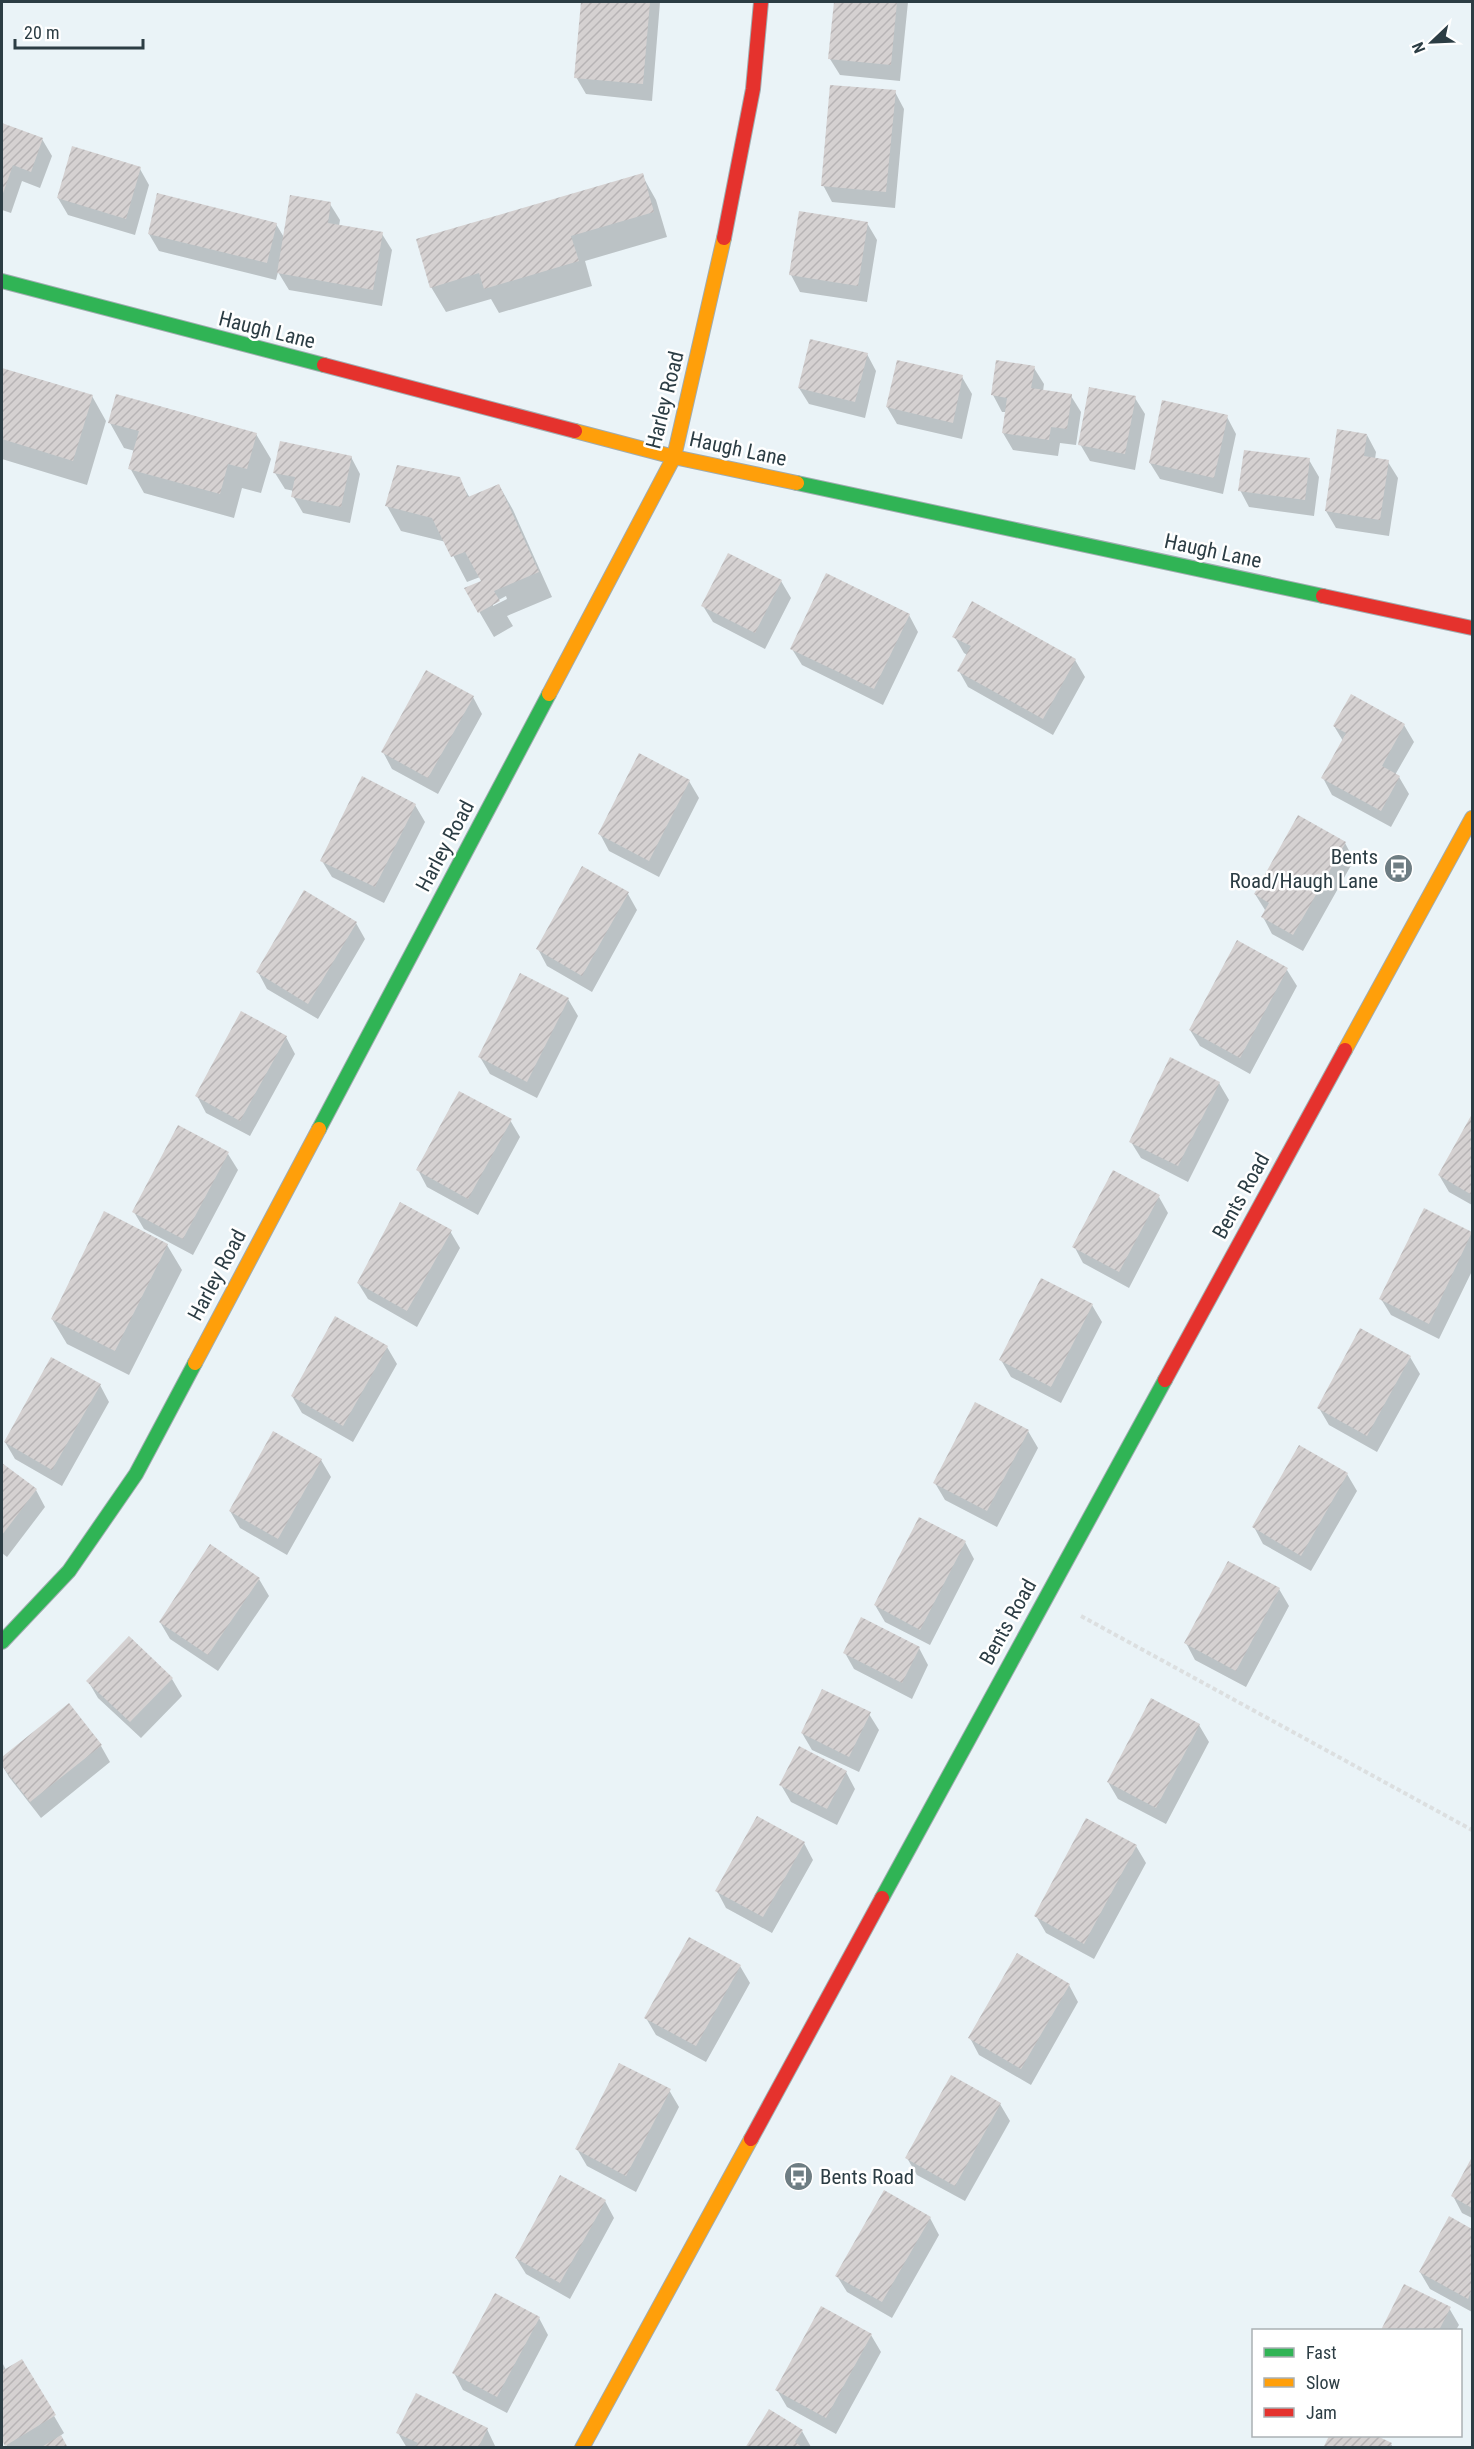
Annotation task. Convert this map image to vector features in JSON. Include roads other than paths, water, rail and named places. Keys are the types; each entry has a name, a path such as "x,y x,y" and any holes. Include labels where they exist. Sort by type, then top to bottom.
{"street":[{"name":"Harley Road","path":"2,1642 69,1571 136,1474 674,457 712,297 753,89 761,2"},
{"name":"Haugh Lane","path":"2,281 674,457 1473,628"},
{"name":"Bents Road","path":"582,2448 1473,818"}],"place":[{"name":"Bents Road/Haugh Lane","path":"1399,869"},
{"name":"Bents Road","path":"799,2177"}]}
